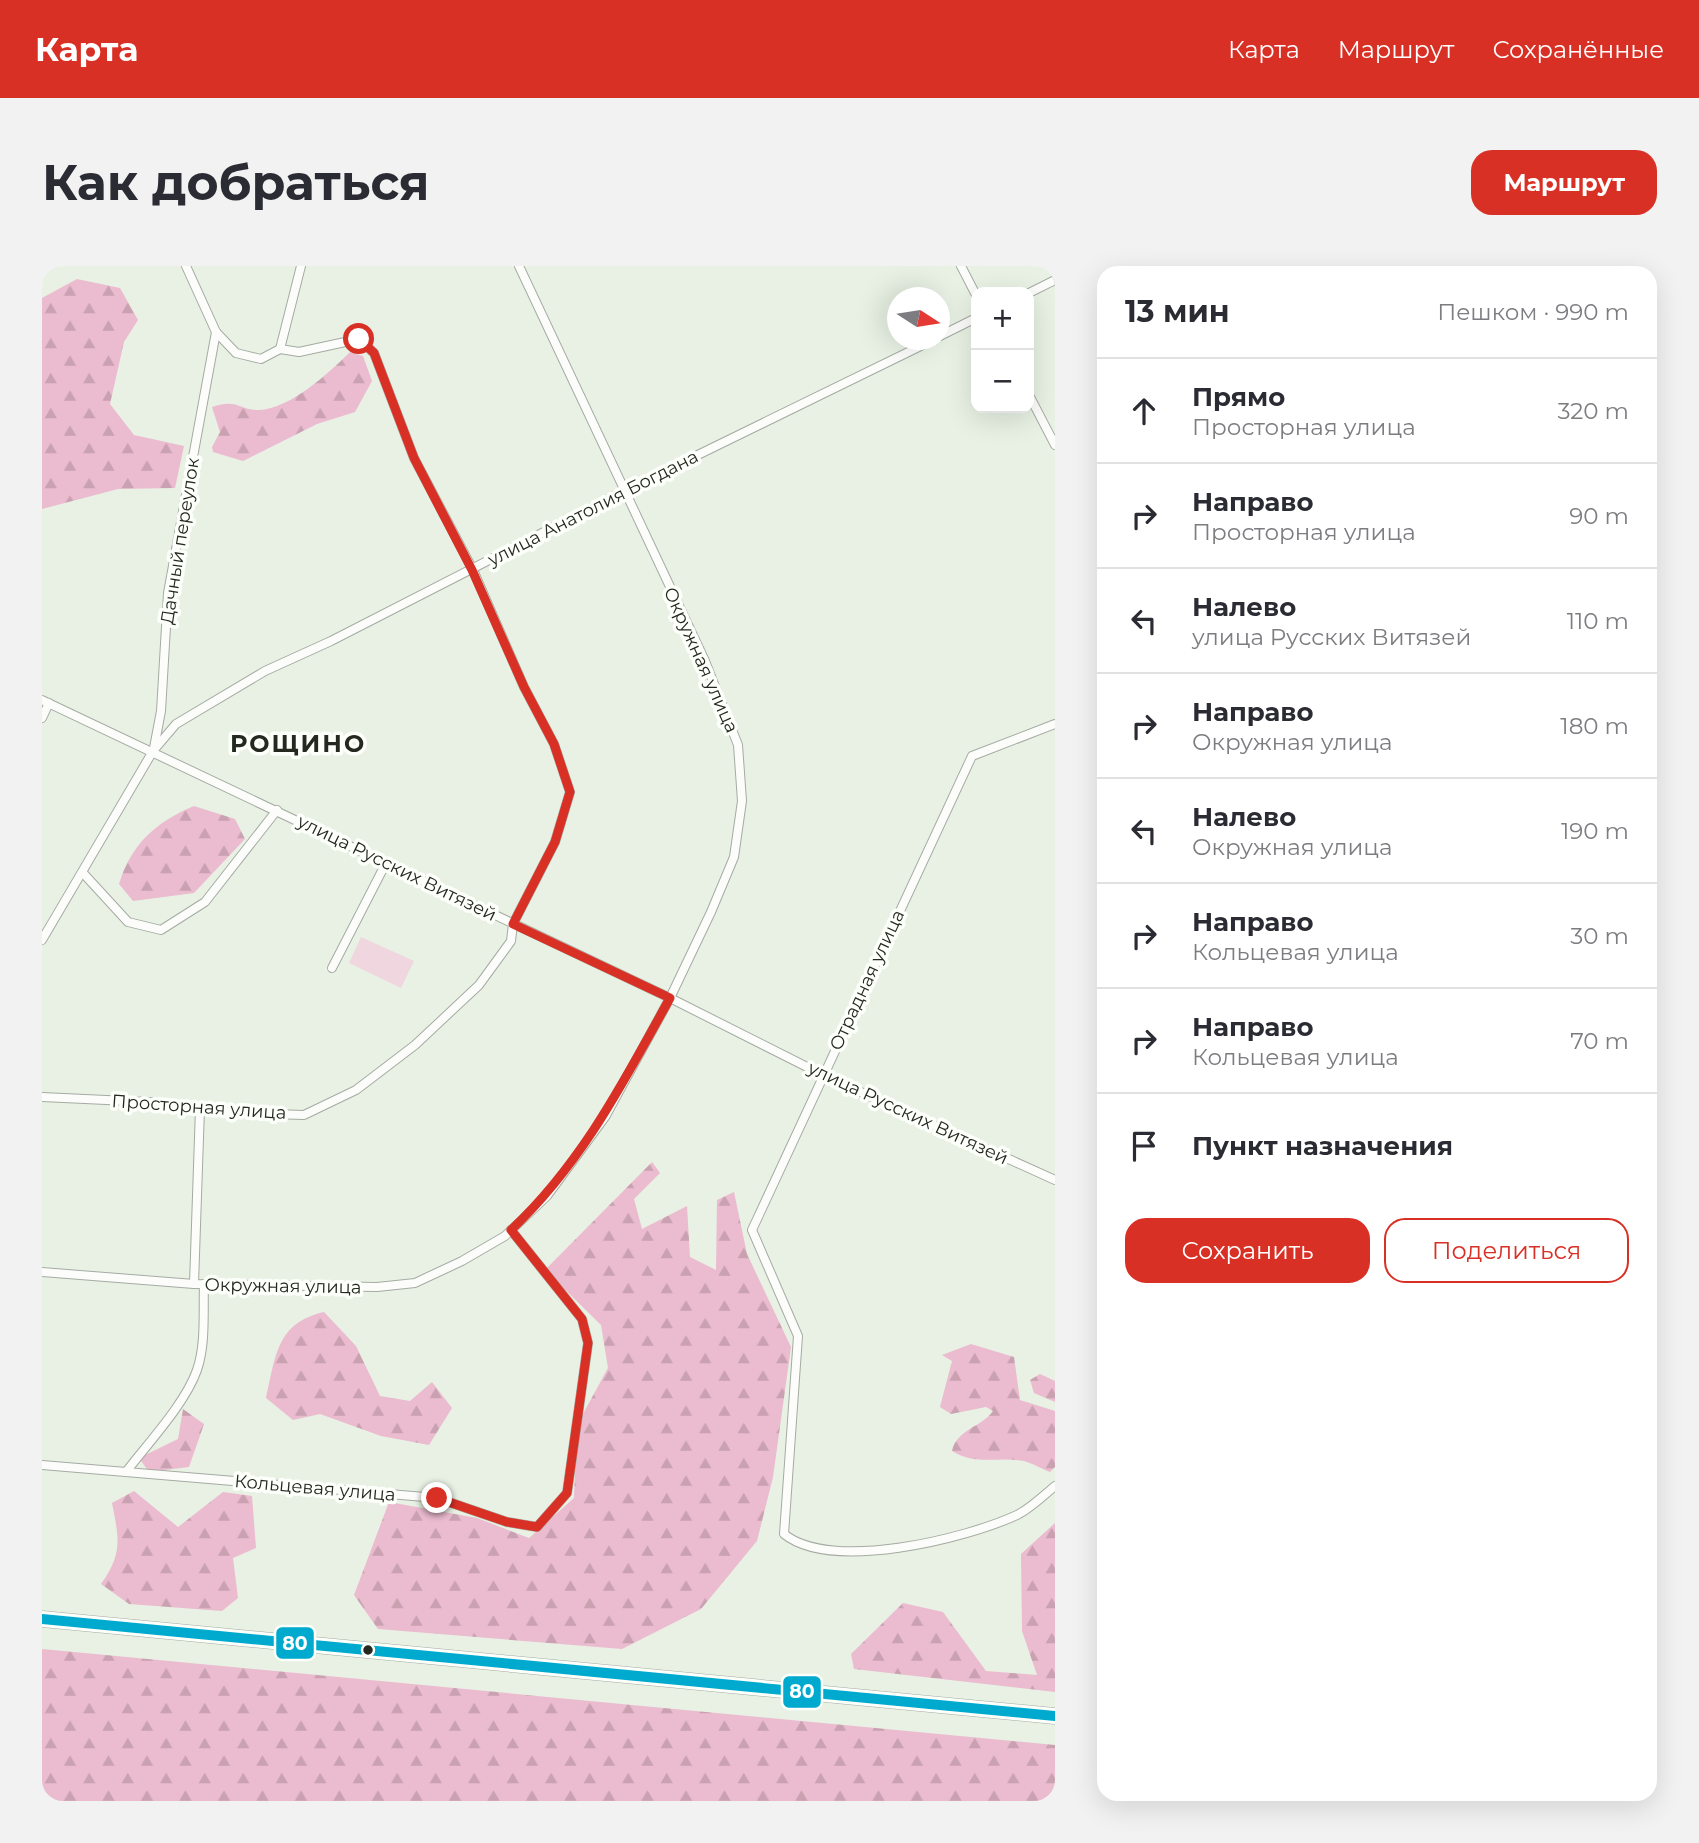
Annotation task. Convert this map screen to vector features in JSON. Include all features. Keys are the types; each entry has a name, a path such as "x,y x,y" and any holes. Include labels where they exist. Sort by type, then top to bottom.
{"highway":[{"path":"42,1619 1055,1716"}],"street":[{"name":"Просторная улица","path":"42,1097 304,1115 356,1090 415,1045 479,985 511,941 513,924 555,842 570,792 554,744 524,687 472,570 414,458 374,353 359,339 299,352 280,349 261,359 236,353 216,332 186,266"},
{"path":"280,349 301,266"},
{"name":"Окружная улица","path":"42,1272 194,1284 377,1287 415,1283 462,1261 511,1230 547,1196 605,1117 670,998 734,857 742,801 738,745 705,661 519,266"},
{"path":"961,266 972,287"},
{"path":"1034,290 1055,280"},
{"path":"950,331 971,320"},
{"name":"Дачный переулок","path":"153,751 161,711 169,593 216,332"},
{"name":"улица Анатолия Богдана","path":"153,751 176,724 265,671 913,350"},
{"path":"1034,406 1055,446"},
{"path":"42,718 45,701"},
{"name":"улица Русских Витязей","path":"45,701 670,998 823,1075 1055,1180"},
{"name":"Отрадная улица","path":"1055,724 972,756 752,1230 798,1336 783,1534 802,1545 824,1549 901,1549 971,1533 1019,1514 1055,1486"},
{"path":"42,940 153,751"},
{"path":"83,873 128,922 161,930 205,902 277,810"},
{"path":"331,968 386,863"},
{"path":"194,1284 200,1108"},
{"name":"Кольцевая улица","path":"42,1465 437,1498 527,1528 537,1527 567,1493 584,1375 586,1332 582,1319 511,1230"},
{"path":"126,1472 178,1402 197,1371 201,1349 204,1284"}],"green space":[{"path":"77,279 120,288 138,320 124,342 110,404 134,435 184,446 175,488 118,489 42,509 42,298"},
{"path":"350,352 363,356 372,381 355,412 317,424 243,461 213,452 212,447 220,432 212,407 233,404 259,410 271,408 309,388"},
{"path":"194,806 235,819 245,839 194,893 133,901 119,884 130,857 157,827"},
{"path":"652,1162 660,1173 634,1199 642,1229 687,1206 690,1257 716,1270 717,1200 734,1192 747,1254 791,1347 773,1477 757,1541 701,1609 622,1649 378,1629 354,1595 389,1502 477,1518 529,1538 574,1498 577,1425 608,1368 601,1325 545,1270"},
{"path":"324,1312 356,1346 380,1396 410,1401 432,1382 452,1408 429,1445 381,1436 320,1414 293,1420 266,1398 276,1355 287,1333 308,1317"},
{"path":"971,1344 1014,1357 1020,1400 1055,1411 1055,1467 1050,1472 1024,1461 970,1458 952,1451 964,1433 993,1411 986,1407 951,1414 940,1407 952,1361 942,1355"},
{"path":"1040,1374 1055,1381 1055,1402 1034,1393 1030,1380"},
{"path":"183,1409 204,1424 189,1467 149,1472 139,1458 178,1439"},
{"path":"134,1491 178,1527 223,1492 252,1496 256,1548 233,1558 238,1598 222,1611 129,1604 101,1584 116,1554 116,1526 112,1503"},
{"path":"1055,1523 1055,1692 854,1669 851,1654 903,1603 943,1612 986,1671 1037,1675 1022,1631 1021,1554"},
{"path":"42,1649 1055,1745 1055,1801 42,1801"}],"shaded area":[{"path":"361,937 414,961 401,988 349,963"}],"transit line":[{"name":"80","path":"42,1619 1055,1716"}],"district":[{"name":"РОЩИНО","path":"298,744"}],"route":[{"path":"359,339 374,353 414,458 472,570 524,687 554,744 570,792 555,842 513,924 670,998 605,1117 547,1196 511,1230 520,1245 582,1319 586,1332 588,1343 570,1456 567,1493 537,1527 527,1528 437,1498"}]}
